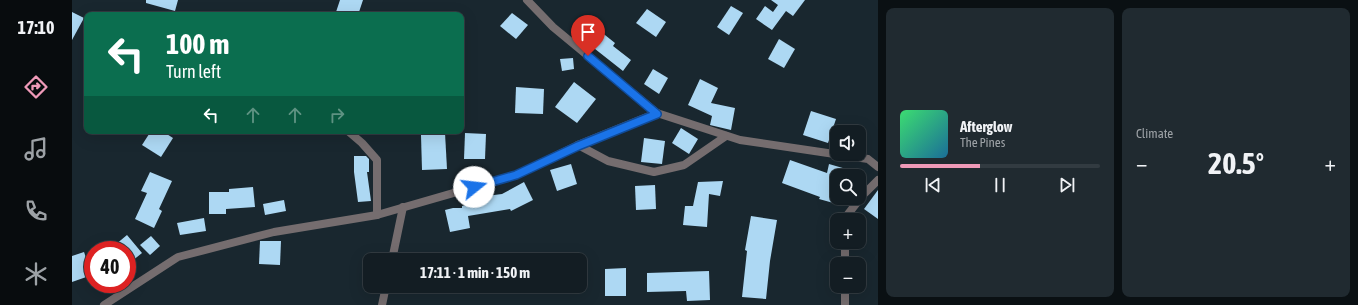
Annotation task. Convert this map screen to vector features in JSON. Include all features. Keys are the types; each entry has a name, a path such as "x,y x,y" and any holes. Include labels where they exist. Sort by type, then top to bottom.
{"street":[{"path":"527,0 553,27 657,114 740,140 868,159 878,167"},
{"path":"107,305 178,257 274,232 378,215 516,175 578,146 657,114"},
{"path":"352,134 377,160 378,215"},
{"path":"578,146 608,161 654,172 684,165 726,136"},
{"path":"849,213 862,196 878,180"},
{"path":"393,253 403,207"},
{"path":"382,305 385,293"},
{"path":"845,293 845,305"}],"building":[{"path":"146,0 178,0 175,11 146,3"},
{"path":"340,0 363,0 359,12 336,12"},
{"path":"771,0 805,0 793,16 786,11 772,30 756,19 765,6 773,12 778,5"},
{"path":"731,6 743,13 729,35 717,27"},
{"path":"647,9 666,22 656,37 636,23"},
{"path":"72,12 84,18 72,40"},
{"path":"512,13 528,25 516,39 500,26"},
{"path":"600,31 615,43 613,46 631,60 623,71 590,45"},
{"path":"779,39 795,49 784,68 768,59"},
{"path":"573,58 574,69 562,71 560,59"},
{"path":"653,69 668,78 659,94 644,84"},
{"path":"700,79 718,88 711,103 735,108 731,130 710,125 712,116 688,105"},
{"path":"574,82 596,99 577,123 555,107"},
{"path":"516,87 544,89 543,114 515,113"},
{"path":"811,111 836,119 834,125 830,125 830,137 828,143 803,135"},
{"path":"681,128 698,139 689,154 672,143"},
{"path":"465,133 486,134 485,159 464,159"},
{"path":"149,134 167,134 173,138 161,157 142,145"},
{"path":"445,134 447,169 422,170 421,135"},
{"path":"644,138 665,141 662,164 641,162"},
{"path":"354,156 366,156 369,159 369,172 367,172 371,201 358,202 354,172"},
{"path":"790,160 827,173 829,164 846,169 830,169 830,202 819,199 820,197 782,183"},
{"path":"571,164 577,184 557,191 550,170"},
{"path":"150,172 172,181 159,209 162,211 154,228 135,219 147,193 141,191"},
{"path":"723,181 720,196 709,194 707,227 683,225 685,206 693,206 698,182"},
{"path":"524,182 533,200 511,211 510,209 468,216 470,228 450,232 445,210 462,208 462,206 479,202 478,197 502,194"},
{"path":"655,185 656,209 636,210 635,186"},
{"path":"253,187 255,207 226,209 226,214 209,214 209,192 229,192 229,189"},
{"path":"878,190 878,219 864,209"},
{"path":"284,200 286,211 265,215 263,204"},
{"path":"751,216 777,220 770,261 766,299 742,297 747,251 745,250"},
{"path":"204,218 206,231 180,235 177,223"},
{"path":"127,235 132,241 120,241"},
{"path":"151,236 160,246 150,255 140,245"},
{"path":"260,241 281,241 280,265 259,264"},
{"path":"136,246 142,253 136,258"},
{"path":"84,252 84,278 72,282 72,256"},
{"path":"626,268 626,296 605,296 605,269"},
{"path":"709,271 710,300 687,301 686,291 647,292 647,273"}],"route":[{"path":"474,187 516,175 578,146 657,114 588,56"}]}
